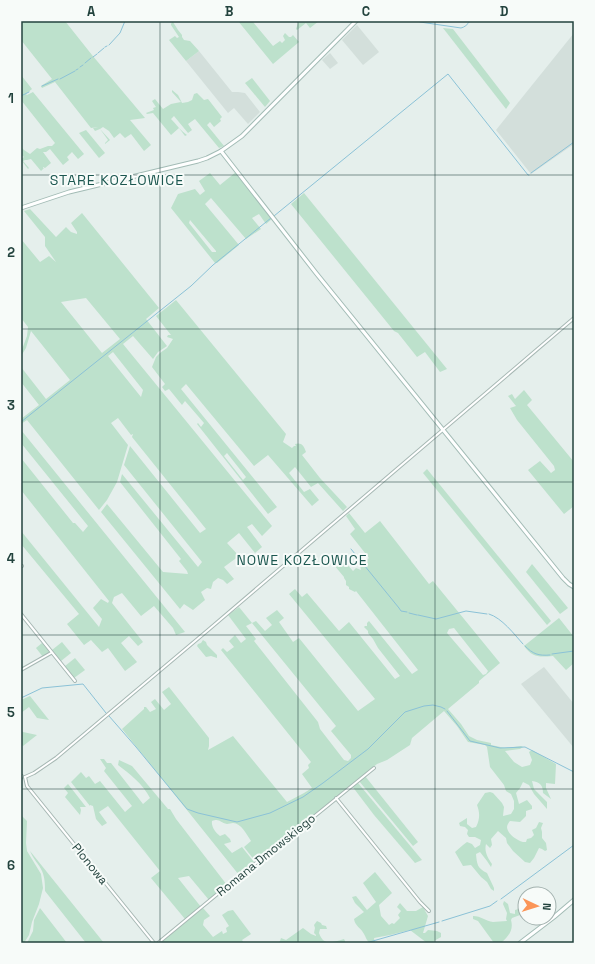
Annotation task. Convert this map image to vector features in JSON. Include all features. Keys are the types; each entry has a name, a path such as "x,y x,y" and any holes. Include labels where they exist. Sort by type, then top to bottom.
{"street":[{"path":"21,208 69,192 198,161 221,151 242,136 356,21"},
{"path":"221,151 316,273 443,430 563,578 574,587"},
{"path":"22,776 36,772 56,758 574,318"},
{"path":"21,614 75,681"},
{"path":"21,670 52,653"},
{"name":"Romana Dmowskiego","path":"158,943 374,768"},
{"name":"Plonowa","path":"22,776 27,786 154,943"},
{"path":"336,798 420,902 429,911"},
{"path":"520,943 574,900"}],"shaded area":[{"path":"357,25 379,52 363,65 342,40"},
{"path":"574,33 574,144 531,174 496,130"},
{"path":"199,51 232,92 245,93 260,112 248,124 234,108 228,113 186,61"},
{"path":"330,53 338,63 330,69 322,60"},
{"path":"544,667 574,704 574,748 521,684"}],"green space":[{"path":"21,21 65,21 145,118 130,120 151,145 144,151 131,134 125,138 120,133 114,138 109,131 103,127 95,131 93,128 98,127 91,128 55,82 42,88 41,86 52,79 21,40"},
{"path":"238,21 253,21 273,46 280,41 282,43 285,40 283,36 285,33 289,37 293,35 299,42 273,64"},
{"path":"296,21 319,21 310,28 306,23 297,30 298,23"},
{"path":"172,22 184,40 190,41 199,51 186,61 169,40 175,36 177,38 179,37 171,25"},
{"path":"443,28 453,29 510,103 506,109"},
{"path":"21,75 32,89 26,94 27,95 33,92 84,154 78,159 72,152 67,157 69,160 63,165 50,149 43,152 51,163 45,168 43,167 44,168 41,171 31,159 23,161 29,168 28,169 22,161 21,162 21,159 24,157 21,154 21,147 30,154 37,148 40,149 52,146 55,143 21,100"},
{"path":"252,78 270,101 265,107 245,83"},
{"path":"172,90 178,95 182,103 192,100 194,94 197,93 204,100 208,99 222,117 220,119 221,121 214,127 210,122 207,125 224,146 219,148 195,119 188,124 192,130 188,133 174,116 171,119 187,135 185,136 179,128 171,135 153,113 146,113 154,110 153,108 156,107 152,101 155,99 163,109 171,104 181,102"},
{"path":"100,129 110,140 105,144 108,140"},
{"path":"86,130 105,153 99,158 79,133"},
{"path":"236,172 272,219 266,224 259,214 252,218 261,229 246,239 211,198 205,204 239,245 215,263 171,208 178,194 195,189 200,195 205,191 199,181 210,173 220,185","holes":["190,220 216,251 212,252 189,223"]},
{"path":"304,193 447,369 440,372 425,352 417,357 398,333 394,331 291,204"},
{"path":"30,209 56,237 66,227 71,232 77,234 71,223 82,213 159,308 146,319 167,346 158,352 153,359 133,336 123,344 272,526 262,536 252,524 247,527 262,547 255,553 239,533 227,543 239,556 224,567 234,579 227,584 218,578 213,582 211,589 207,588 201,592 205,600 193,610 184,604 180,609 101,512 107,504 163,572 188,574 179,561 181,559 120,482 122,474 198,567 202,562 124,465 130,446 200,533 206,529 132,437 133,434 131,435 118,418 111,423 128,445 117,482 107,500 99,510 27,420 21,424 21,419 39,405 21,382 21,367 46,399 70,380 31,331 26,348 21,356 28,327 21,318 21,239 40,262 49,256 56,262 45,246 45,237 24,211","holes":["86,298 120,339 102,353 61,302","113,352 143,390 141,397 108,356"]},
{"path":"176,300 286,434 283,442 292,448 296,446 295,444 297,443 303,446 306,452 302,455 320,478 347,507 343,511 318,483 311,487 295,467 289,473 304,492 310,489 319,500 312,506 268,455 254,466 186,384 181,389 277,507 268,514 197,424 198,423 201,427 204,423 185,401 182,405 169,389 165,391 162,387 165,384 152,367 156,357 167,348 173,339 167,337 168,335 171,335 156,316","holes":["227,453 246,477 243,480 224,456"]},
{"path":"524,390 532,400 527,405 574,462 574,506 564,514 528,470 540,461 551,473 555,470 554,466 517,420 510,408 516,406 508,396 512,394 515,399"},
{"path":"21,430 185,632 176,635 173,628 154,606 141,616 122,593 114,597 112,603 143,642 138,646 129,636 121,643 137,662 125,671 108,648 102,652 91,640 84,645 67,624 79,614 21,544 21,531 99,627 102,619 93,608 101,599 108,603 109,601 21,490 21,458 73,523 75,523 83,532 88,526 21,443"},
{"path":"427,469 551,621 547,625 423,473"},
{"path":"349,513 365,533 380,521 429,584 433,581 500,663 448,709 469,736 477,740 491,743 491,745 505,748 523,747 520,749 505,751 514,762 522,767 530,765 532,760 529,752 532,750 556,764 555,784 546,783 546,788 551,799 543,793 540,784 532,781 534,789 547,802 547,809 534,794 529,785 523,782 516,793 519,804 527,800 532,806 532,809 526,811 526,816 520,822 510,821 507,827 514,838 526,842 527,839 534,835 532,830 536,828 539,822 543,823 541,828 542,838 546,843 547,850 545,851 539,848 530,863 525,862 513,851 507,843 506,838 498,831 491,839 492,845 490,848 486,844 486,852 492,864 491,867 480,852 476,854 478,865 487,873 494,891 471,865 463,866 455,852 467,842 472,844 475,848 480,845 481,840 475,837 469,837 467,834 468,830 465,827 460,826 459,823 467,818 467,824 472,828 476,827 479,816 477,805 485,793 493,793 502,803 504,807 503,816 511,814 514,809 514,801 511,794 506,791 504,785 490,767 487,747 485,745 468,742 444,711 412,738 410,745 387,760 377,764 261,858 255,861 244,847 251,841 239,825 233,823 227,824 218,820 212,821 213,828 220,836 225,834 230,839 231,842 224,844 232,853 242,847 254,862 239,875 122,729 144,709 144,707 146,707 150,712 156,709 151,702 155,699 164,710 171,704 162,692 169,687 209,738 208,750 233,736 287,802 312,788 302,774 309,768 308,765 311,762 221,650 223,648 227,652 234,647 229,641 235,635 241,643 246,639 228,615 239,607 252,623 256,621 265,631 272,625 266,618 277,610 284,618 279,622 293,642 299,638 358,711 375,699 289,594 295,589 302,597 307,593 339,631 349,622 395,679 400,676 364,627 367,626 369,621 412,674 418,670 356,591 355,592 349,589 346,585 344,577 332,561 340,555 353,571 356,568 361,570 360,565 369,558 350,534 355,529 346,516","holes":["252,623 336,726 331,731 351,755 351,758 348,761 344,760 320,729 318,722 254,641 256,639 246,626","454,628 488,671 486,674 483,675 447,633 449,629"]},
{"path":"532,564 568,608 560,614 526,572"},
{"path":"559,618 574,637 574,663 566,670 553,656 544,657 533,655 524,646"},
{"path":"203,640 217,655 217,658 211,656 206,657 197,646"},
{"path":"62,642 71,653 61,661 52,650"},
{"path":"42,643 49,651 43,657 36,648"},
{"path":"75,658 85,670 74,678 65,666"},
{"path":"30,696 49,720 37,718 29,707 21,713 21,700"},
{"path":"21,730 23,732 37,735 23,746 21,744"},
{"path":"100,759 104,759 107,763 111,763 143,804 150,798 140,784 118,765 119,760 132,766 168,809 170,809 227,885 209,900 189,876 178,878 201,907 185,919 151,878 160,871 108,806 99,812 107,823 102,826 96,819 93,806 90,806 71,782 81,772 86,778 89,776 95,784 100,781 125,812 132,806 104,771 106,768"},
{"path":"365,776 418,842 413,846 359,781"},
{"path":"358,783 422,860 415,863 374,815 352,786"},
{"path":"68,784 86,807 80,807 80,815 65,797 68,793 64,788"},
{"path":"21,815 27,821 27,851 41,874 43,888 29,935 24,943 21,943"},
{"path":"30,851 104,943 86,943 45,891 45,881 41,868"},
{"path":"375,872 392,893 379,905 381,916 389,925 392,923 394,924 400,918 398,915 401,911 397,907 400,903 407,911 416,911 423,907 428,916 423,933 428,930 437,931 441,933 441,937 433,943 427,943 410,930 374,938 375,943 370,943 354,919 364,912 355,903 352,897 356,896 367,910 376,902 363,883"},
{"path":"504,901 508,904 510,913 515,914 515,910 517,909 517,916 512,918 511,930 504,941 501,943 494,943 478,921 473,919 473,916 493,922 507,921 507,913 503,904"},
{"path":"40,908 67,943 27,943 33,931 34,920"},
{"path":"203,908 210,916 204,920 203,925 213,937 222,931 223,934 227,932 226,928 229,926 222,915 233,910 251,934 242,940 244,943 160,943"},
{"path":"317,921 326,926 327,929 320,929 319,933 323,940 329,942 344,939 345,943 278,943 281,938 286,940 303,928 316,936 314,933 314,925"}],"waterway":[{"path":"109,45 120,33 125,21"},
{"path":"420,22 461,28 466,26 470,21"},
{"path":"98,53 104,48"},
{"path":"93,57 97,54"},
{"path":"85,63 91,58"},
{"path":"60,79 75,71"},
{"path":"274,216 448,74 529,175"},
{"path":"42,86 58,79"},
{"path":"21,96 29,92"},
{"path":"531,173 574,142"},
{"path":"21,422 191,286 213,265 271,218"},
{"path":"351,549 401,611 407,612"},
{"path":"418,615 436,619 466,611 487,614"},
{"path":"409,613 417,615"},
{"path":"489,614 499,619 523,644"},
{"path":"525,646 536,654 550,655"},
{"path":"552,654 574,651"},
{"path":"21,698 42,688 83,684 106,713"},
{"path":"109,716 187,809 237,822 270,813 303,797 368,749 405,712 424,706 433,705 445,709"},
{"path":"447,711 470,741 500,748 525,747 574,772"},
{"path":"501,899 574,845"},
{"path":"442,921 490,906 497,901"},
{"path":"366,943 439,922"}],"district":[{"name":"STARE KOZŁOWICE","path":"117,180"},
{"name":"NOWE KOZŁOWICE","path":"302,560"}]}
